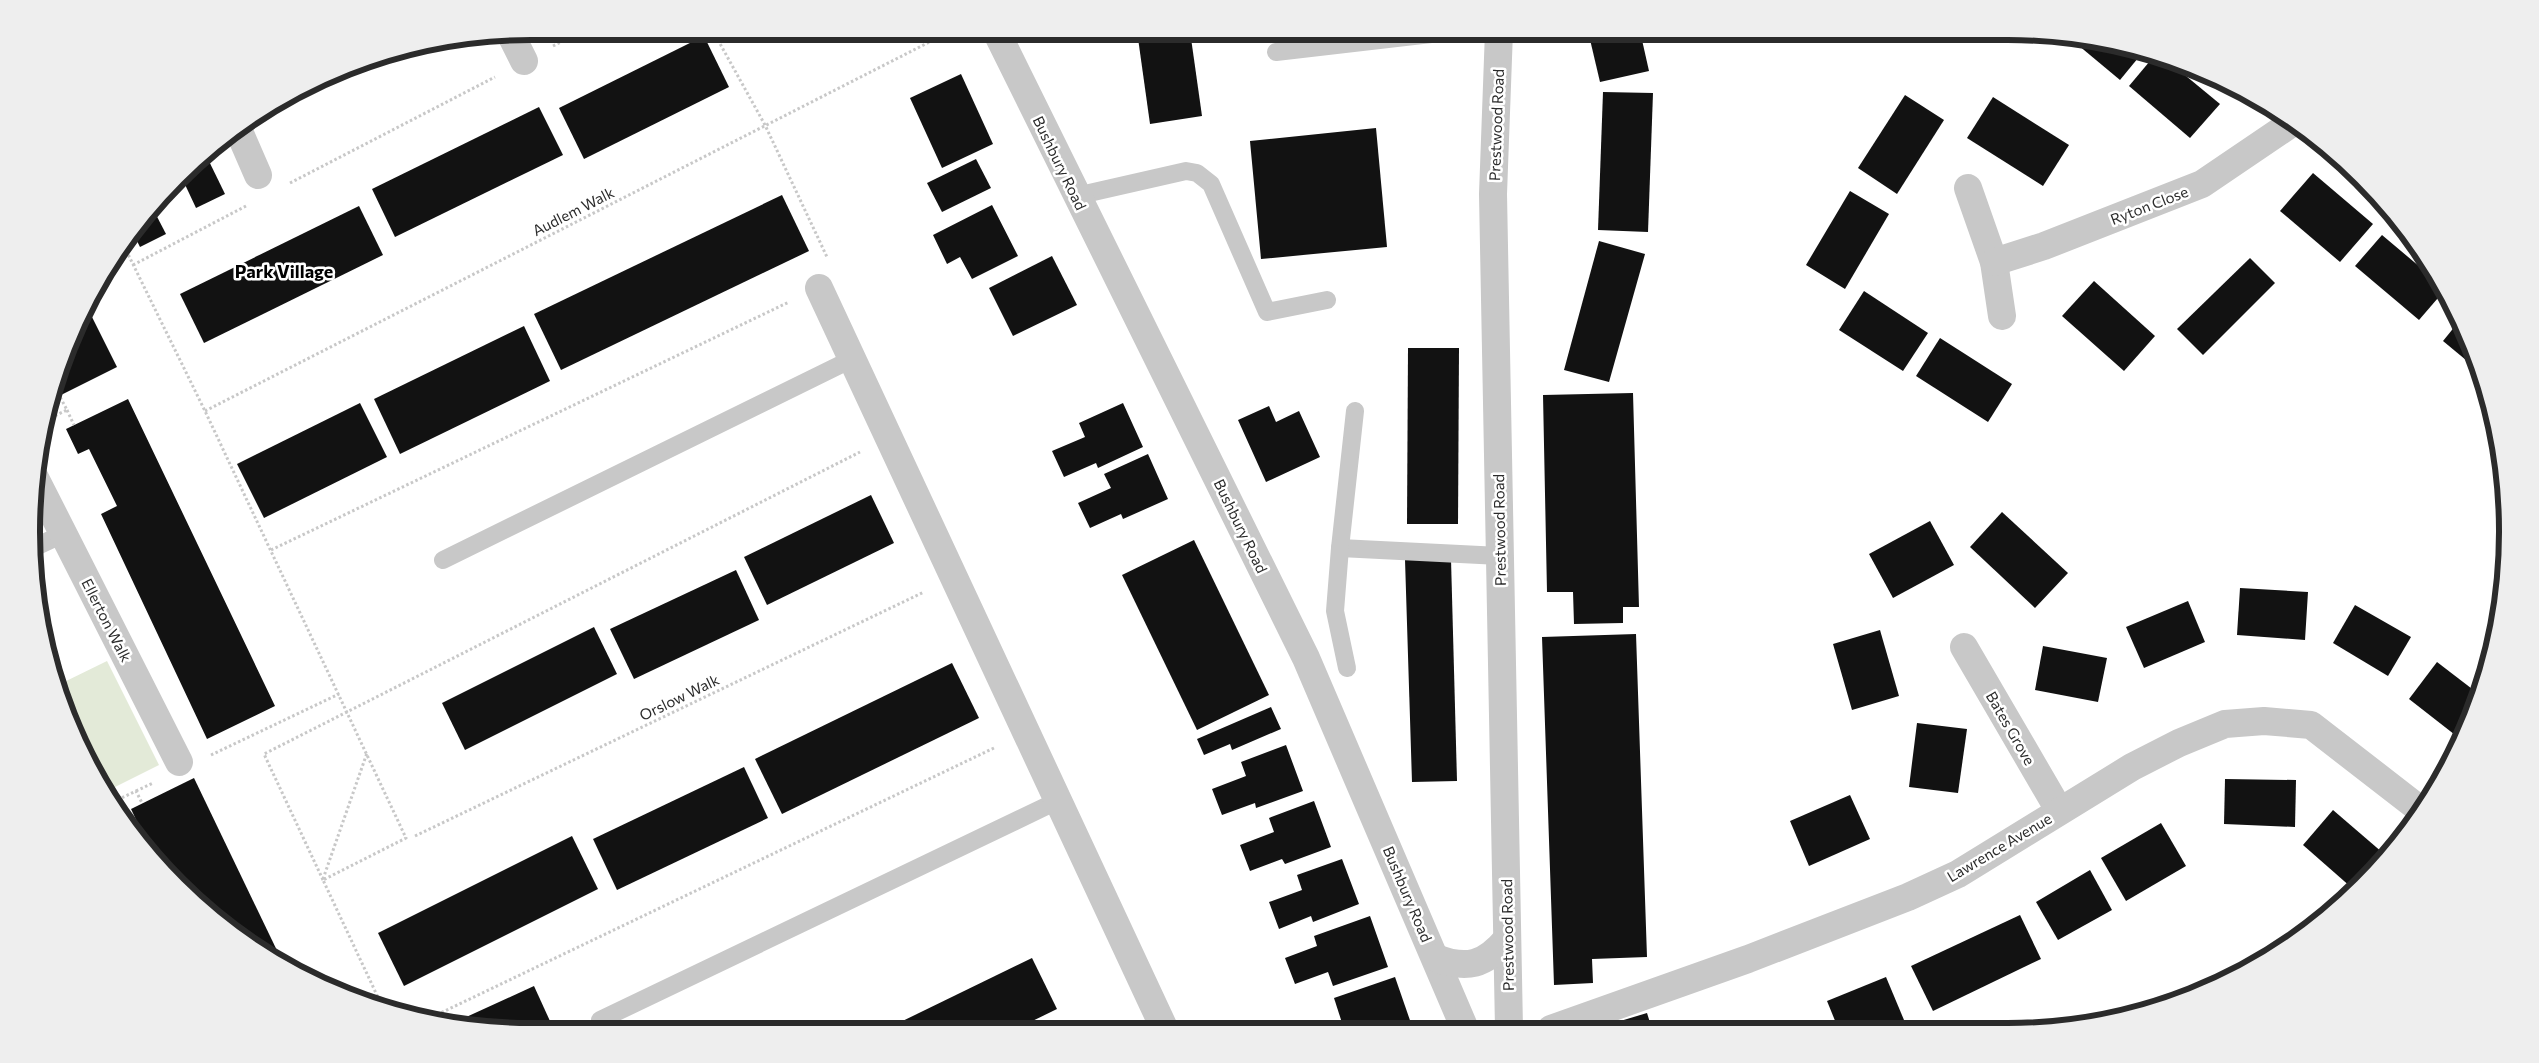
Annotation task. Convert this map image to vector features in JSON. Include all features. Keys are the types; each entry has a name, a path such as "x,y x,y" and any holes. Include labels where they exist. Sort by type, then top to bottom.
{"street":[{"name":"Bushbury Road","path":"1000,40 1306,658 1463,1023"},
{"name":"Prestwood Road","path":"1499,40 1493,194 1509,1023"},
{"path":"514,41 524,61"},
{"name":"Ryton Close","path":"1994,262 2044,246 2202,184 2286,127"},
{"path":"241,135 265,188"},
{"path":"1968,188 1994,262 2002,316"},
{"path":"819,288 1162,1023"},
{"name":"Ellerton Walk","path":"42,491 181,767"},
{"name":"Bates Grove","path":"1964,647 2059,810"},
{"name":"Lawrence Avenue","path":"1567,1023 1748,959 1908,897 1958,874 2059,810 2132,767 2179,743 2225,724 2264,721 2311,725 2415,806"},
{"path":"1436,958 1455,965 1469,964 1484,959 1506,939"}],"lane":[{"path":"1276,52 1379,40"},
{"path":"1076,196 1186,171 1196,173 1210,184 1267,312 1327,300"},
{"path":"443,560 852,359"},
{"path":"1347,668 1335,612 1355,411"},
{"path":"40,545 63,534"},
{"path":"1340,548 1500,556"},
{"path":"600,1020 1057,801"}],"path":[{"path":"133,265 265,188 565,40"},
{"path":"271,550 819,288 836,277 765,126 718,40"},
{"name":"Audlem Walk","path":"205,411 933,40"},
{"path":"127,252 205,411 406,838 323,880"},
{"path":"59,396 74,425"},
{"path":"54,416 67,410"},
{"path":"378,998 264,754 888,438"},
{"name":"Orslow Walk","path":"415,836 953,578"},
{"path":"119,799 181,767 339,694"},
{"path":"438,1014 1026,734"},
{"path":"323,880 367,753"},
{"path":"136,791 142,804"}],"green space":[{"path":"107,661 159,765 113,788 77,720 64,682"}],"building":[{"path":"696,40 706,40 729,87 584,159 559,108"},
{"path":"1138,40 1191,40 1202,116 1150,124"},
{"path":"1590,40 1642,40 1649,71 1600,82"},
{"path":"2078,45 2138,58 2120,80"},
{"path":"2150,61 2181,72 2220,104 2190,138 2129,86"},
{"path":"961,74 993,144 942,168 910,98"},
{"path":"1603,92 1653,93 1648,232 1598,230"},
{"path":"1905,95 1944,120 1897,194 1858,168"},
{"path":"1993,97 2069,145 2043,186 1967,138"},
{"path":"539,107 563,155 395,237 372,189"},
{"path":"1376,128 1387,247 1261,259 1250,141"},
{"path":"976,159 991,188 942,212 927,183"},
{"path":"209,161 225,194 196,208 185,184"},
{"path":"2313,173 2373,224 2340,262 2280,211"},
{"path":"1850,191 1889,214 1845,289 1806,265"},
{"path":"782,195 809,251 561,370 534,314"},
{"path":"992,205 1018,256 972,279 960,257 947,264 933,235"},
{"path":"359,206 383,255 204,343 180,294"},
{"path":"156,215 166,234 140,247 136,240"},
{"path":"2382,235 2423,270 2439,297 2419,320 2355,266"},
{"path":"1599,241 1645,254 1609,382 1564,370"},
{"path":"1052,256 1077,305 1013,336 989,288"},
{"path":"2250,258 2275,283 2203,355 2177,329"},
{"path":"2094,281 2155,336 2124,371 2062,316"},
{"path":"1864,291 1928,333 1903,371 1839,330"},
{"path":"91,315 117,367 59,396 77,343"},
{"path":"524,326 550,381 400,454 374,399"},
{"path":"2454,327 2469,362 2443,341"},
{"path":"1940,338 2012,384 1988,422 1916,376"},
{"path":"1408,348 1459,348 1458,524 1407,524"},
{"path":"1633,393 1639,607 1623,607 1623,623 1574,624 1573,592 1547,592 1543,395"},
{"path":"128,399 275,706 207,739 101,514 117,506 89,449 78,454 66,429"},
{"path":"360,403 387,457 264,518 237,464"},
{"path":"1123,403 1143,447 1098,468 1096,463 1064,477 1052,451 1085,437 1079,423"},
{"path":"1269,406 1276,422 1299,411 1320,457 1266,482 1238,420"},
{"path":"1148,454 1168,499 1123,519 1121,514 1090,528 1078,503 1111,488 1104,474"},
{"path":"871,495 894,543 767,605 744,557"},
{"path":"2002,512 2068,573 2035,608 1970,547"},
{"path":"1930,521 1954,565 1893,598 1869,554"},
{"path":"1194,540 1269,695 1197,730 1122,575"},
{"path":"1451,559 1457,781 1412,782 1405,560"},
{"path":"736,570 759,620 634,679 610,629"},
{"path":"2240,588 2308,592 2305,640 2237,635"},
{"path":"2188,601 2205,642 2144,668 2126,627"},
{"path":"2355,605 2411,637 2388,676 2333,643"},
{"path":"594,627 617,674 465,750 442,703"},
{"path":"1880,630 1899,696 1852,710 1833,644"},
{"path":"1636,634 1647,957 1592,959 1593,983 1554,985 1542,637"},
{"path":"2043,646 2107,658 2098,702 2035,690"},
{"path":"2437,662 2473,689 2455,735 2409,699"},
{"path":"952,663 979,718 782,814 755,759"},
{"path":"1271,707 1281,729 1232,750 1230,744 1204,755 1197,739"},
{"path":"1917,723 1967,729 1958,793 1909,787"},
{"path":"1286,745 1303,791 1256,808 1255,803 1222,815 1212,789 1246,776 1241,762"},
{"path":"744,767 768,818 617,890 593,839"},
{"path":"194,778 278,952 232,921 184,879 142,831 131,809"},
{"path":"2225,779 2296,780 2295,827 2224,824"},
{"path":"1850,795 1870,839 1809,866 1790,821"},
{"path":"1314,801 1331,847 1285,864 1282,859 1250,871 1240,845 1274,832 1269,818"},
{"path":"2333,810 2381,851 2349,885 2303,845"},
{"path":"2161,823 2186,866 2126,901 2101,858"},
{"path":"572,836 598,889 404,986 378,933"},
{"path":"1342,859 1359,904 1313,922 1311,916 1279,929 1269,902 1302,890 1297,875"},
{"path":"2090,870 2112,910 2058,940 2036,902"},
{"path":"2020,915 2041,959 1933,1011 1911,966"},
{"path":"1370,916 1388,967 1333,986 1328,972 1295,984 1285,958 1317,946 1314,936"},
{"path":"1032,958 1057,1009 1028,1023 898,1023"},
{"path":"1395,977 1411,1023 1342,1023 1334,998"},
{"path":"1886,977 1904,1020 1896,1023 1836,1023 1827,1001"},
{"path":"534,986 551,1023 499,1022 463,1018"},
{"path":"1647,1013 1650,1023 1614,1023"}],"district":[{"name":"Park Village","path":"284,271"}]}
